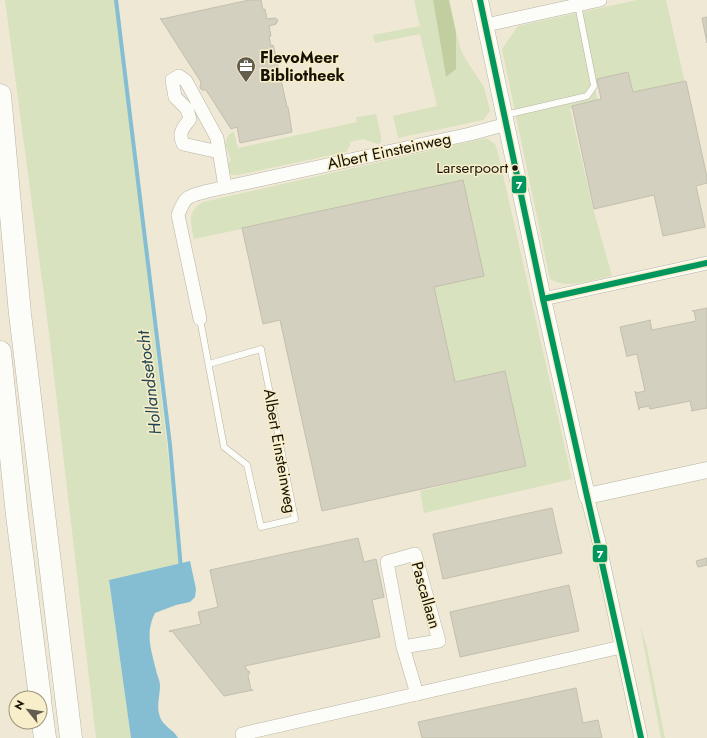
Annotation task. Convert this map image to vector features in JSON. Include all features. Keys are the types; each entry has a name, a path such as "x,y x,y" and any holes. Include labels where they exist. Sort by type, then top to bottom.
{"highway":[{"path":"0,95 20,314 71,738"},
{"path":"0,352 39,690"}],"street":[{"path":"480,0 543,299 587,496 599,542 620,647 641,738"},
{"path":"486,25 600,0"},
{"path":"219,152 183,144 180,137 183,128 190,119 187,109 175,97 172,80 179,76 186,81 217,138 225,187"},
{"name":"Albert Einsteinweg","path":"200,319 178,215 182,204 188,197 225,187 470,134 506,120"},
{"path":"543,299 707,263"},
{"path":"587,496 707,470"},
{"name":"Pascallaan","path":"403,647 439,641 415,554 387,562 403,647 417,694"},
{"path":"243,738 242,734 620,647"}],"lane":[{"path":"506,120 587,96 594,86 578,5"},
{"name":"Albert Einsteinweg","path":"200,319 224,447 247,465 261,528 295,519 261,348 209,364"}],"green space":[{"path":"5,0 116,0 170,472 182,563 109,580 131,738 96,738 49,333"},
{"path":"414,0 433,0 446,77 456,69 456,32 461,50 466,60 484,87 490,111 483,120 398,138 393,116 437,106 420,34 375,43 373,35 420,26"},
{"path":"433,0 449,0 456,32 456,69 446,77"},
{"path":"637,0 666,0 685,83 631,95 626,76 594,84 598,102 570,109 594,212 612,276 580,283 564,284 550,279 502,49 518,26"},
{"path":"376,114 381,143 377,144 363,139 350,142 350,146 346,152 238,175 232,175 228,172 226,164 231,160 225,144 229,134 234,132 238,148 357,122 356,117"},
{"path":"486,138 495,144 498,153 572,479 424,513 420,491 524,466 503,371 453,382 432,287 459,183 194,239 191,218 194,210 203,202"},
{"path":"640,625 647,648 665,738 661,738"}],"water":[{"path":"190,561 196,589 195,597 190,602 176,605 155,613 150,627 151,648 160,683 158,705 160,717 178,738 131,738 109,580"}],"building":[{"path":"249,0 261,0 267,19 275,18 278,20 276,24 269,26 271,36 269,36 271,46 273,45 274,48 288,107 292,132 240,143 237,127 231,129 206,90 202,90 200,88 201,82 160,18 162,19"},
{"path":"707,17 707,43 702,18"},
{"path":"628,72 633,92 686,81 707,177 707,183 696,186 705,227 663,236 654,195 594,209 572,106 601,99 597,79"},
{"path":"463,180 484,276 434,287 455,382 505,371 526,466 322,511 280,320 263,324 242,228"},
{"path":"707,308 707,408 691,411 690,401 650,409 649,406 639,408 639,410 635,391 636,393 645,391 637,354 627,357 620,327 651,320 652,330 696,321 694,311 692,311"},
{"path":"552,508 562,553 443,579 433,534"},
{"path":"358,538 364,562 376,559 384,597 372,600 380,637 245,666 250,672 248,676 251,690 253,690 224,696 172,631 169,631 201,624 198,612 218,607 210,570"},
{"path":"707,558 707,565 698,567 696,561"},
{"path":"569,585 579,631 460,657 450,612"},
{"path":"576,688 583,723 598,720 602,738 422,738 418,722"}],"waterway":[{"name":"Hollandsetocht","path":"116,0 170,445 181,569"}],"transit line":[{"name":"7","path":"480,0 543,299 641,738"},
{"name":"7","path":"543,299 707,263"}],"place":[{"name":"FlevoMeer Bibliotheek","path":"246,83"},
{"name":"Larserpoort","path":"515,168"}]}
